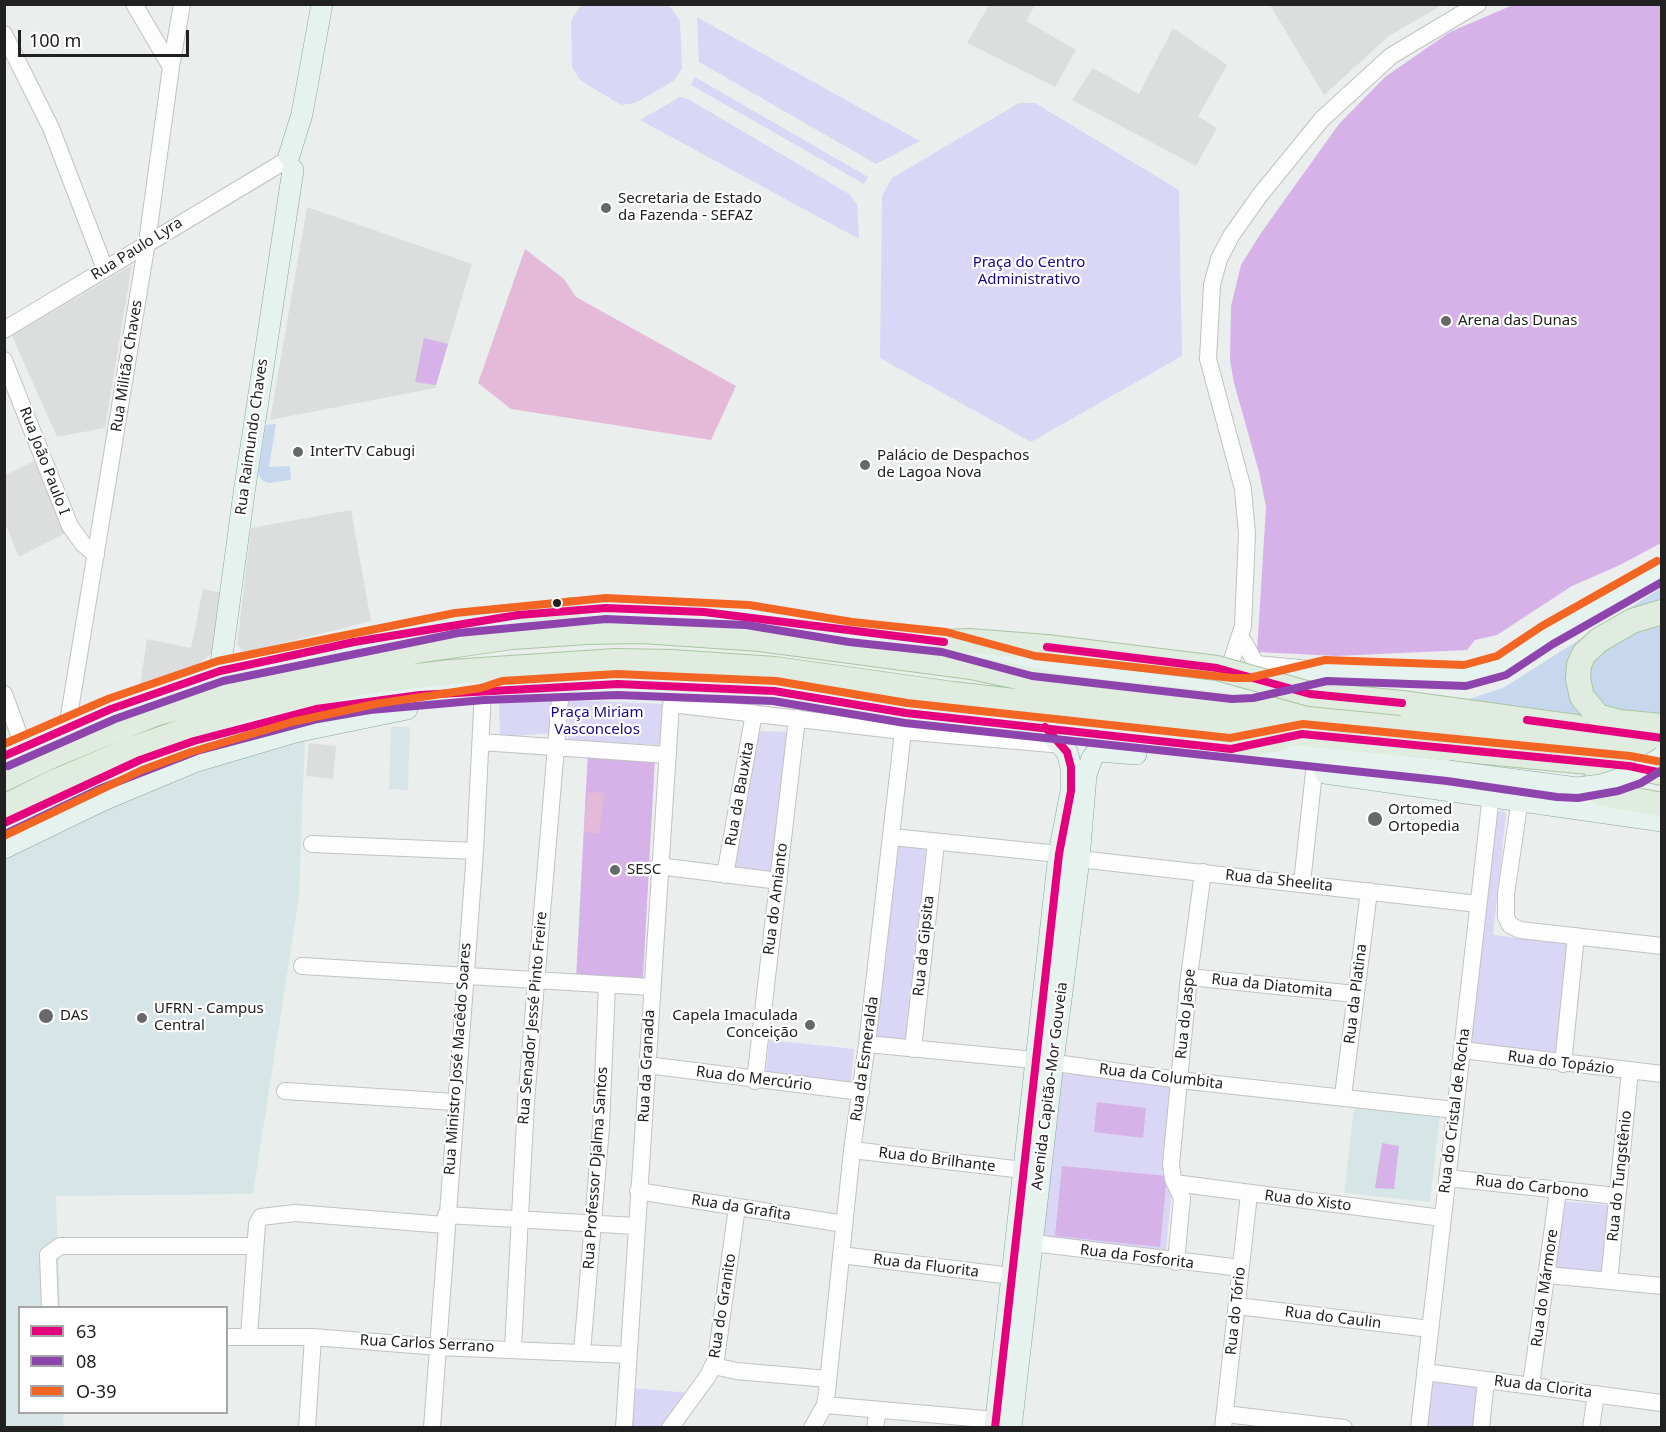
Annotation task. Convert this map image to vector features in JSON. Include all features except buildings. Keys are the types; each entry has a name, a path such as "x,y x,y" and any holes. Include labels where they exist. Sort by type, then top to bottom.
{"highway":[{"path":"512,637 571,610"},
{"path":"1662,612 1632,621 1599,640 1584,654 1579,665 1578,679 1582,697 1598,716 1619,722 1662,726"},
{"path":"4,779 105,734 215,696 374,658 512,637 587,632 706,634 836,648 971,667 1017,678 1077,688 1507,736 1662,749"},
{"path":"944,642 979,641 1040,656 1217,668 1310,694 1402,703 1662,738"},
{"path":"971,667 1040,656"},
{"path":"4,807 132,749 248,708 366,682 555,663 672,662 775,669 952,694 1302,734 1629,766 1662,773"},
{"path":"1231,749 1302,734"},
{"path":"1629,766 1596,780 1595,789 1601,794 1662,805"}],"main road":[{"path":"289,167 302,114 322,4"},
{"name":"Rua Raimundo Chaves","path":"220,671 286,205 289,167"},
{"path":"1040,656 1222,688 1251,688 1326,670 1451,676 1478,674 1501,666 1547,636 1662,570"},
{"path":"4,756 152,693 220,671 445,625 606,608 704,612 944,642"},
{"path":"4,848 124,790 194,762 329,724 504,691 618,684 774,691 904,722 1045,727 1114,737 1231,749 1320,768 1662,821"},
{"path":"4,823 95,779 194,741 316,709 369,700 483,694"},
{"path":"1045,727 1063,745 1069,759 1071,782 1069,856"},
{"path":"1000,1425 1011,1276 1023,1170 1044,1061 1069,856 1086,775 1093,756 1102,750 1320,768 1448,771 1577,788 1600,785 1636,774 1662,757"},
{"name":"Avenida Capitão-Mor Gouveia","path":"1000,1425 1033,1243 1044,1061"}],"street":[{"path":"134,4 171,67"},
{"name":"Rua Militão Chaves","path":"67,728 147,242 182,4"},
{"path":"1251,688 1243,637 1247,565 1246,506 1208,359 1207,334 1212,285 1220,259 1231,236 1260,195 1322,119 1391,56 1478,4"},
{"path":"4,34 51,129 105,269"},
{"name":"Rua Paulo Lyra","path":"4,330 147,242 289,167"},
{"name":"Rua João Paulo I","path":"4,360 70,526 83,544 96,555"},
{"path":"1243,637 1253,660 1261,666 1326,670"},
{"path":"1222,688 1243,637"},
{"name":"Rua Senador Jessé Pinto Freire","path":"513,1349 519,1218 536,981 561,688"},
{"path":"4,694 24,748"},
{"name":"Rua Ministro José Macêdo Soares","path":"432,1428 475,851 483,694"},
{"name":"Rua da Granada","path":"624,1428 658,867 671,704 754,713"},
{"path":"754,713 797,718 904,722 1063,745"},
{"name":"Rua da Bauxita","path":"725,875 754,713"},
{"name":"Rua do Amianto","path":"755,1081 797,718"},
{"name":"Rua da Esmeralda","path":"825,1405 852,1150 867,1044 904,722"},
{"path":"481,742 668,755"},
{"path":"1302,883 1320,768"},
{"name":"Rua do Cristal de Rocha","path":"1419,1428 1491,795"},
{"path":"1521,799 1506,894 1506,917 1510,925 1520,930 1662,946"},
{"name":"Rua da Sheelita","path":"892,837 1478,904"},
{"name":"Rua da Gipsita","path":"913,1049 936,843"},
{"path":"312,844 475,851"},
{"path":"658,867 779,881"},
{"name":"Rua do Jaspe","path":"1176,1262 1183,1204 1171,1164 1189,977 1203,872"},
{"name":"Rua da Platina","path":"1343,1096 1370,891"},
{"path":"1563,1064 1576,936"},
{"path":"302,966 651,987"},
{"name":"Rua da Diatomita","path":"1189,977 1355,994"},
{"name":"Rua Professor Djalma Santos","path":"582,1352 602,1127 607,985"},
{"name":"Rua da Columbita","path":"867,1044 1044,1061 1179,1080 1343,1096 1455,1110"},
{"name":"Rua do Topázio","path":"1462,1050 1563,1064 1662,1074"},
{"name":"Rua do Mercúrio","path":"647,1065 755,1081 861,1092"},
{"name":"Rua do Tungstênio","path":"1609,1281 1630,1071"},
{"path":"285,1090 455,1102"},
{"name":"Rua do Brilhante","path":"852,1150 1023,1170"},
{"name":"Rua do Carbono","path":"1447,1178 1617,1196"},
{"name":"Rua do Xisto","path":"1175,1183 1442,1218"},
{"name":"Rua da Grafita","path":"639,1191 844,1224"},
{"name":"Rua do Mármore","path":"1531,1385 1558,1191"},
{"name":"Rua do Tório","path":"1224,1421 1249,1194"},
{"name":"Rua do Granito","path":"670,1428 714,1366 737,1207"},
{"path":"249,1337 257,1221 273,1213 446,1220 519,1218 635,1226"},
{"name":"Rua da Fosforita","path":"1033,1243 1241,1268"},
{"path":"50,1306 48,1255 60,1246 255,1246"},
{"name":"Rua da Fluorita","path":"841,1255 1011,1276"},
{"path":"1548,1275 1662,1286"},
{"name":"Rua do Caulin","path":"1237,1306 1430,1329"},
{"path":"307,1428 313,1337"},
{"name":"Rua Carlos Serrano","path":"228,1338 313,1337 439,1347 628,1355"},
{"path":"714,1366 736,1371 828,1379"},
{"name":"Rua da Clorita","path":"1425,1372 1662,1404"},
{"path":"1481,1428 1486,1380"},
{"path":"1591,1428 1596,1394"},
{"path":"812,1428 825,1405 1000,1425"},
{"path":"875,1428 878,1410"},
{"path":"1224,1421 1344,1428"}],"shaded area":[{"path":"989,5 1035,5 1026,21 1076,50 1055,87 967,43"},
{"path":"1270,5 1442,5 1389,36 1324,95"},
{"name":"Arena das Dunas","path":"1513,5 1661,5 1661,543 1620,565 1572,586 1497,635 1475,640 1467,650 1336,656 1257,652 1266,507 1230,360 1231,306 1241,265 1261,233 1339,124 1385,77 1450,32"},
{"path":"1173,28 1227,65 1198,116 1217,128 1196,166 1072,100 1093,68 1139,94"},
{"path":"307,207 472,264 435,388 270,420"},
{"path":"525,249 564,279 576,297 736,386 711,440 511,409 478,383"},
{"path":"132,265 105,428 57,437 12,336"},
{"path":"424,338 448,344 436,385 415,382"},
{"path":"276,424 269,467 290,466 291,480 269,483 263,481 258,474 266,425"},
{"path":"34,461 65,533 19,557 5,523 5,475"},
{"path":"351,510 371,621 245,653 237,645 251,528"},
{"path":"1661,588 1661,604 1574,655 1607,724 1460,702 1503,688"},
{"path":"203,589 222,593 215,651 198,664 140,686 147,639 191,648"},
{"path":"1661,618 1661,722 1622,719 1590,697 1588,663 1591,656"},
{"path":"391,727 410,727 408,790 389,789"},
{"name":"UFRN - Campus Central","path":"305,738 299,897 253,1194 56,1196 60,1306 18,1306 18,1414 63,1414 64,1427 5,1428 5,858 51,833 188,774"},
{"path":"309,743 336,746 333,779 306,776"},
{"name":"SESC","path":"588,750 628,753 636,761 648,762 655,757 643,979 576,978"},
{"path":"588,792 604,793 599,834 584,832"},
{"path":"1097,1102 1146,1108 1143,1138 1094,1132"},
{"path":"1354,1107 1440,1116 1430,1202 1344,1193"},
{"path":"1382,1143 1399,1146 1394,1189 1375,1188"},
{"path":"1062,1166 1167,1176 1160,1247 1055,1236"}],"green space":[{"path":"585,4 666,4 671,8 680,21 682,68 674,81 635,103 621,105 580,80 572,67 571,21 579,8"},
{"path":"697,17 920,141 876,164 699,62"},
{"path":"695,77 868,177 864,184 691,85"},
{"path":"680,97 688,99 849,194 857,204 859,239 640,120"},
{"name":"Praça do Centro Administrativo","path":"1019,103 1035,103 1179,190 1182,356 1031,442 880,358 882,196 892,178"},
{"name":"Praça Miriam Vasconcelos","path":"569,700 664,704 662,745 568,741"},
{"path":"555,701 554,733 500,737 499,703"},
{"path":"755,731 790,732 784,803 770,876 730,872"},
{"path":"1502,810 1506,814 1493,935 1569,944 1557,1054 1470,1044 1495,814"},
{"path":"896,843 926,847 910,1042 869,1043"},
{"path":"769,1040 854,1049 851,1082 766,1072"},
{"path":"1054,1073 1175,1083 1172,1190 1165,1259 1035,1236"},
{"path":"1560,1201 1608,1205 1602,1274 1554,1269"},
{"path":"1428,1380 1481,1386 1476,1427 1423,1428"},
{"path":"632,1388 690,1393 665,1427 630,1428"}],"transit line":[{"name":"O-39","path":"4,744 108,699 218,661 455,613 606,598 749,605 852,622 946,632 1035,656 1233,678 1249,678 1325,660 1464,665 1497,656 1542,626 1657,561"},
{"name":"08","path":"8,766 115,719 223,681 458,633 606,619 746,625 849,642 942,652 1032,676 1232,699 1253,698 1327,681 1466,686 1506,675 1553,644 1662,582"},
{"name":"63","path":"4,756 111,709 220,671 354,642 518,615 606,608 704,612 944,642"},
{"name":"63","path":"1047,647 1217,668 1310,694 1402,703"},
{"name":"O-39","path":"4,836 142,770 191,752 292,722 375,704 481,688 502,681 617,674 776,681 907,703 1230,738 1303,724 1630,756 1662,762"},
{"name":"63","path":"4,823 140,760 194,741 316,709 420,695 618,684 774,691 906,713 1231,749 1302,734 1629,766 1662,773"},
{"name":"08","path":"9,832 99,789 197,751 318,719 370,710 484,700 618,695 773,701 905,723 1447,781 1557,797 1578,798 1618,791 1641,783 1662,770"},
{"name":"63","path":"1527,720 1662,738"},
{"name":"63","path":"995,1428 1059,854 1071,791 1071,767 1067,752 1045,727"}],"place":[{"name":"Secretaria de Estado da Fazenda - SEFAZ","path":"606,208"},
{"name":"Arena das Dunas","path":"1446,321"},
{"name":"InterTV Cabugi","path":"298,452"},
{"name":"Palácio de Despachos de Lagoa Nova","path":"865,465"},
{"name":"Ortomed Ortopedia","path":"1375,819"},
{"name":"SESC","path":"615,870"},
{"name":"DAS","path":"46,1016"},
{"name":"UFRN - Campus Central","path":"142,1018"},
{"name":"Capela Imaculada Conceição","path":"810,1025"}]}
